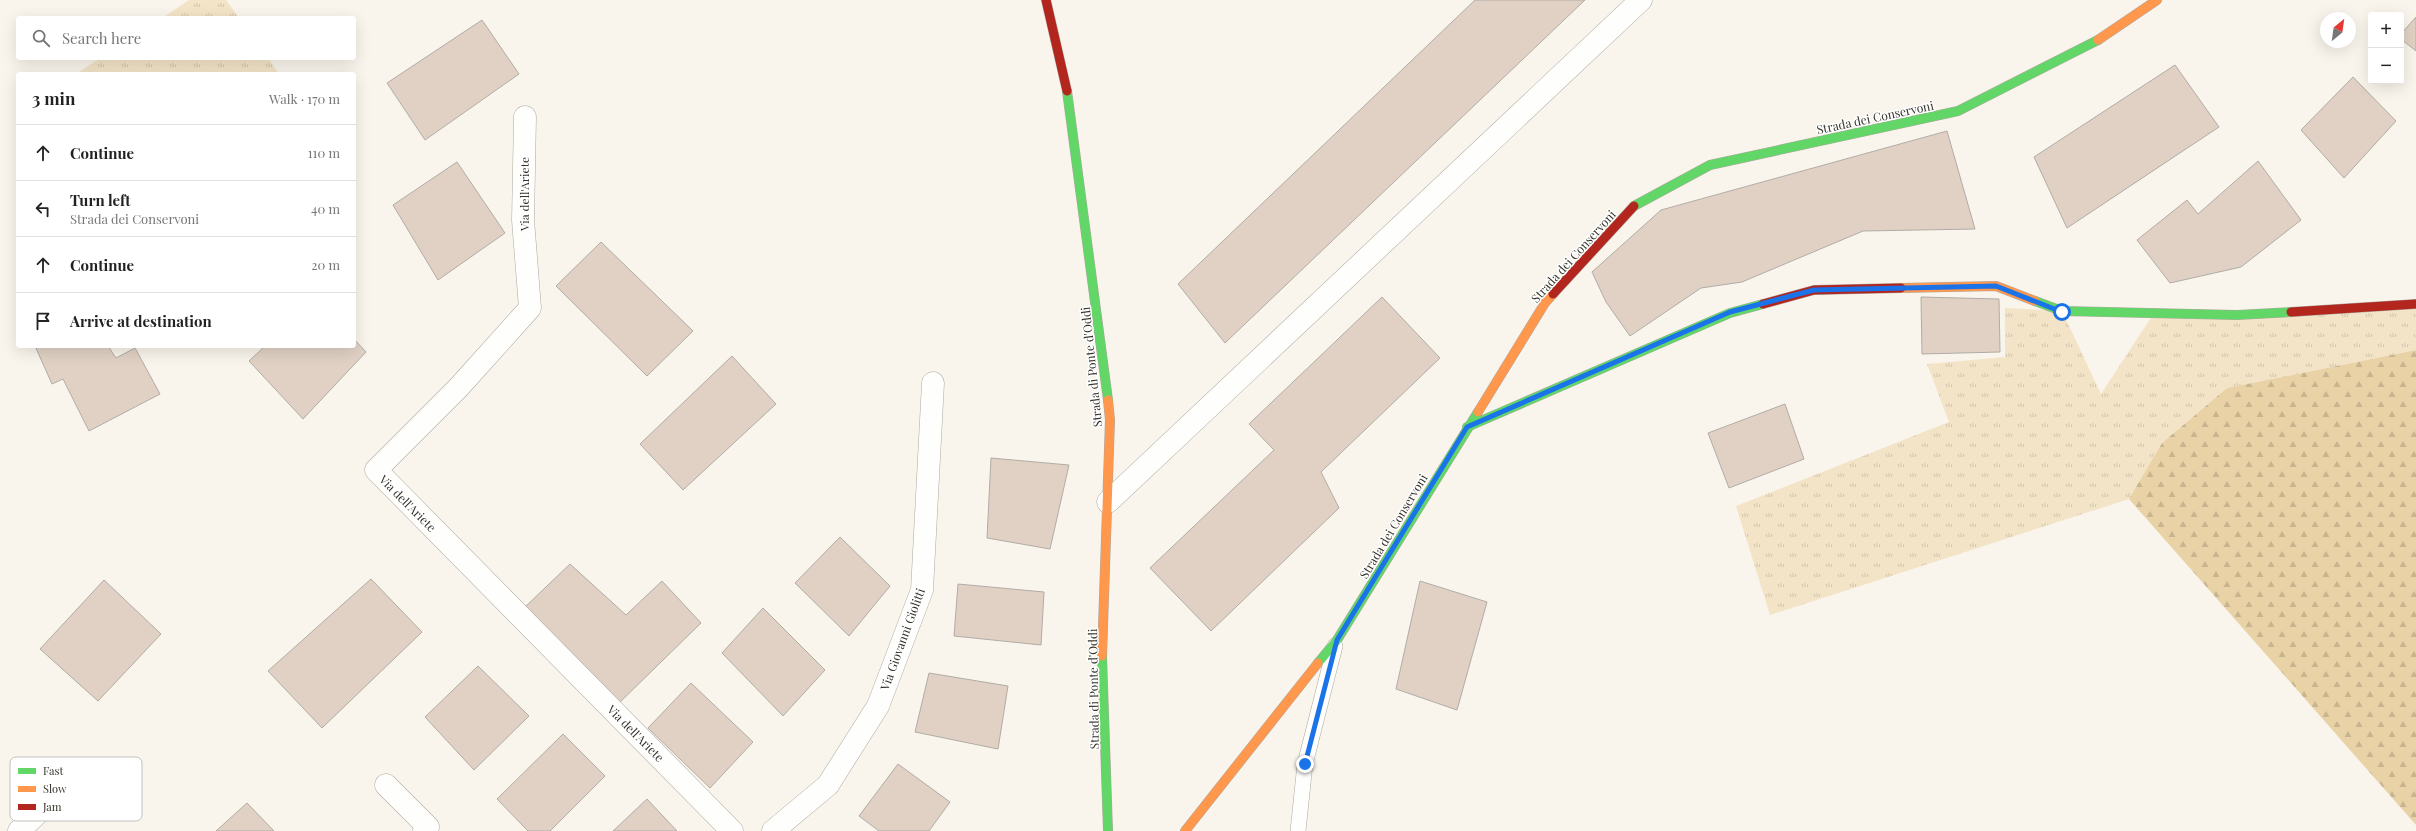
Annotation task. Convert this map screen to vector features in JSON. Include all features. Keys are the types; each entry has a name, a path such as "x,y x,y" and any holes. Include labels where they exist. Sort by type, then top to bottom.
{"street":[{"name":"Strada di Ponte d'Oddi","path":"1046,0 1070,102 1110,420 1102,661 1108,831"},
{"path":"1108,502 1641,0"},
{"name":"Strada dei Conservoni","path":"1185,831 1337,640 1467,427 1545,303 1636,204 1710,165 1958,110 2106,36 2157,0"},
{"name":"Via dell'Ariete","path":"525,118 523,220 530,308 458,387 376,470 732,831"},
{"path":"1467,427 1730,312 1814,290 1996,286 2062,312 2237,315 2416,304"},
{"name":"Via Giovanni Giolitti","path":"773,831 828,785 874,712 922,590 933,383"},
{"path":"386,784 428,827 424,831"},
{"path":"19,831 29,821"}],"lane":[{"path":"1298,831 1305,764 1337,640"}],"green space":[{"path":"189,0 226,0 238,16 165,16"},
{"path":"97,60 269,60 278,72 79,72"},
{"path":"2416,304 2416,350 2227,388 2162,443 2129,499 1770,615 1736,506 1949,422 1927,364 2005,357 2005,308 2062,311 2101,394 2154,313"},
{"path":"2416,350 2416,825 2129,499 2162,443 2227,388"}],"building":[{"path":"1475,0 1585,0 1225,343 1178,284"},
{"path":"2416,17 2416,51 2404,41 2404,31"},
{"path":"482,20 519,74 425,140 387,83"},
{"path":"2175,65 2219,127 2067,228 2034,157"},
{"path":"2353,77 2396,121 2344,178 2301,130"},
{"path":"1947,131 1975,229 1863,231 1742,282 1701,288 1630,336 1606,302 1592,272 1661,210"},
{"path":"2258,161 2301,220 2241,267 2170,283 2137,240 2187,200 2198,214"},
{"path":"457,162 505,233 438,280 393,205"},
{"path":"601,242 693,331 647,376 556,286"},
{"path":"1382,297 1440,358 1321,472 1339,508 1211,631 1150,568 1274,450 1249,424"},
{"path":"1921,297 1999,299 2000,352 1922,354"},
{"path":"356,341 366,352 303,419 249,361 263,348 356,348"},
{"path":"36,348 109,348 116,358 135,348 160,394 89,431 63,379 52,384"},
{"path":"732,356 776,404 683,490 640,444"},
{"path":"1785,404 1804,459 1729,488 1708,433"},
{"path":"991,458 1069,465 1050,549 987,538"},
{"path":"840,537 890,586 849,636 795,583"},
{"path":"570,564 626,615 662,581 701,623 616,706 525,607"},
{"path":"371,579 422,632 322,728 268,671"},
{"path":"104,580 161,634 98,701 40,649"},
{"path":"1420,581 1487,602 1457,710 1396,689"},
{"path":"958,584 1044,592 1041,645 954,636"},
{"path":"763,608 825,670 783,716 722,653"},
{"path":"478,666 529,716 474,770 425,717"},
{"path":"929,673 1008,686 998,749 915,732"},
{"path":"691,683 753,742 710,788 648,728"},
{"path":"563,734 605,776 550,831 528,831 497,799"},
{"path":"898,764 950,802 929,831 879,831 859,816"},
{"path":"647,799 677,831 613,831"},
{"path":"247,803 274,831 216,831"}],"traffic: fast":[{"path":"1634,206 1710,165 1958,111 2098,40"},
{"path":"1067,91 1108,400"},
{"path":"2035,301 2062,311 2237,315 2291,312"},
{"path":"1467,427 1730,313 1763,304"},
{"path":"1318,663 1337,640 1478,412"},
{"path":"1102,656 1108,831"}],"traffic: slow":[{"path":"2098,40 2157,0"},
{"path":"1901,288 1996,286 2035,301"},
{"path":"1478,412 1545,303 1553,294"},
{"path":"1102,656 1110,420 1108,400"},
{"path":"1185,831 1318,663"}],"traffic: jam":[{"path":"1046,0 1067,91"},
{"path":"1553,294 1634,206"},
{"path":"1763,304 1814,290 1901,288"},
{"path":"2291,312 2416,304"}],"route":[{"path":"1305,764 1337,640 1467,427 1521,406 1730,312 1814,290 1996,286 2062,312"}]}
